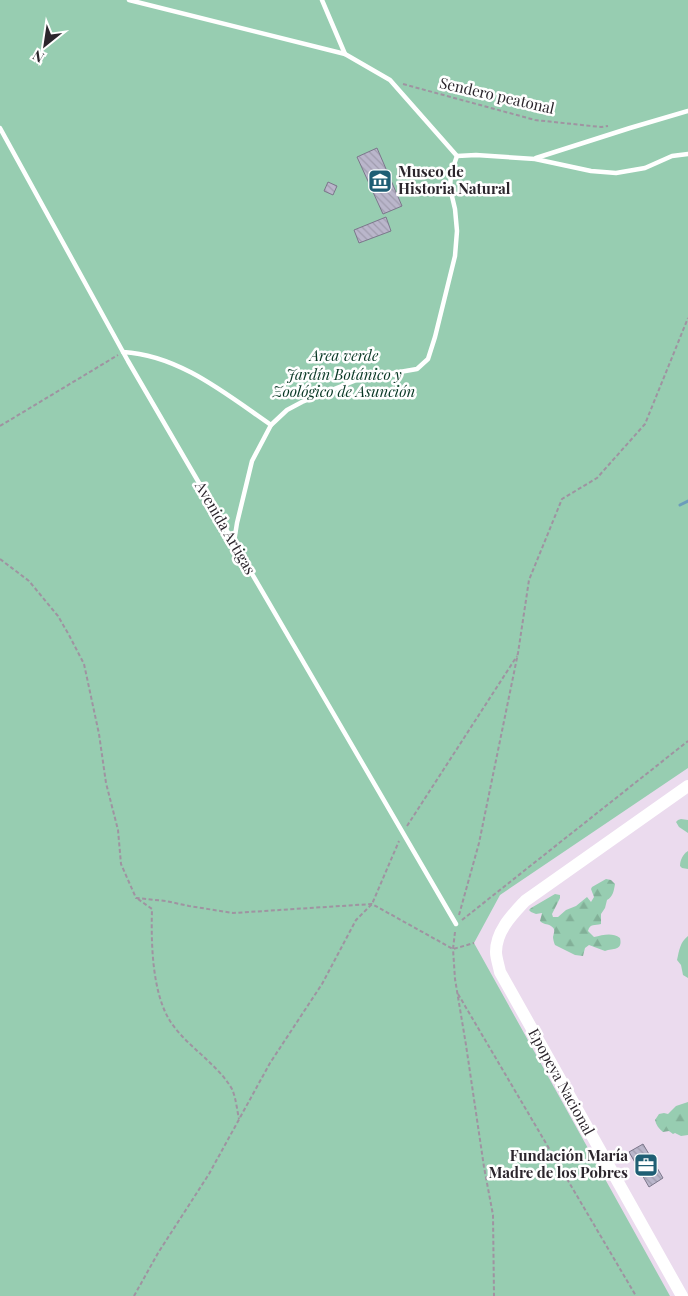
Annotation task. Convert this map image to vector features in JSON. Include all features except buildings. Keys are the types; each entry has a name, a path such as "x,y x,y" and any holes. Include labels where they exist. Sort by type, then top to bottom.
{"street":[{"name":"Epopeya Nacional","path":"682,1296 500,972 496,952 500,934 510,918 525,901 688,786"}],"lane":[{"path":"129,0 345,54 390,80 457,156"},
{"path":"322,0 345,54"},
{"path":"534,159 688,111"},
{"name":"Avenida Artigas","path":"0,128 123,352 456,924"},
{"path":"457,156 476,155 534,159 590,171 616,173 645,168 672,156 688,154"},
{"path":"234,543 236,524 252,461 271,425 286,410 359,379 416,369 428,359 455,256 455,209 450,188 451,173 457,156"},
{"path":"123,352 140,353 176,366 213,385 271,425"}],"path":[{"name":"Sendero peatonal","path":"390,80 535,120 600,127 614,125 630,128"},
{"path":"494,1296 493,1215 455,979 453,949 456,924 480,843 518,654 529,580 562,499 597,478 645,424 688,318"},
{"path":"0,426 123,352"},
{"path":"0,559 29,581 58,616 84,664 99,734 106,783 118,830 121,864 136,898 152,909 151,936 160,1001 170,1021 188,1043 215,1068 232,1090 240,1119"},
{"path":"134,1296 158,1253 209,1174 270,1063 322,984 356,920 372,904 402,833 518,654"},
{"path":"456,924 688,741"},
{"path":"136,898 166,900 233,914 372,904 453,949 474,943"},
{"path":"457,991 636,1296"}],"green space":[{"name":"Jardín Botánico y Zoológico de Asunción","path":"0,0 688,0 688,768 500,895 474,943 670,1296 0,1296"},
{"path":"681,819 688,820 688,833 679,827 676,822"},
{"path":"688,851 688,869 682,868 680,866 681,859"},
{"path":"606,879 611,880 615,884 613,893 607,900 601,914 601,924 591,926 588,931 594,937 607,934 617,936 621,942 619,947 605,951 589,945 585,948 583,956 575,955 555,945 553,938 554,928 540,921 542,913 536,914 529,910 555,894 560,895 552,914 553,917 558,917 587,897 591,902 594,897 592,887"},
{"path":"688,936 688,978 683,975 681,965 677,960 679,950"},
{"path":"688,1102 688,1135 681,1136 669,1131 663,1132 660,1130 655,1120 659,1114 668,1114 676,1106"}],"waterway":[{"path":"680,505 688,501"}],"place":[{"name":"Museo de Historia Natural","path":"380,181"},
{"name":"Fundación María Madre de los Pobres","path":"646,1165"}],"park label":[{"name":"Area verde","path":"344,356"}]}
